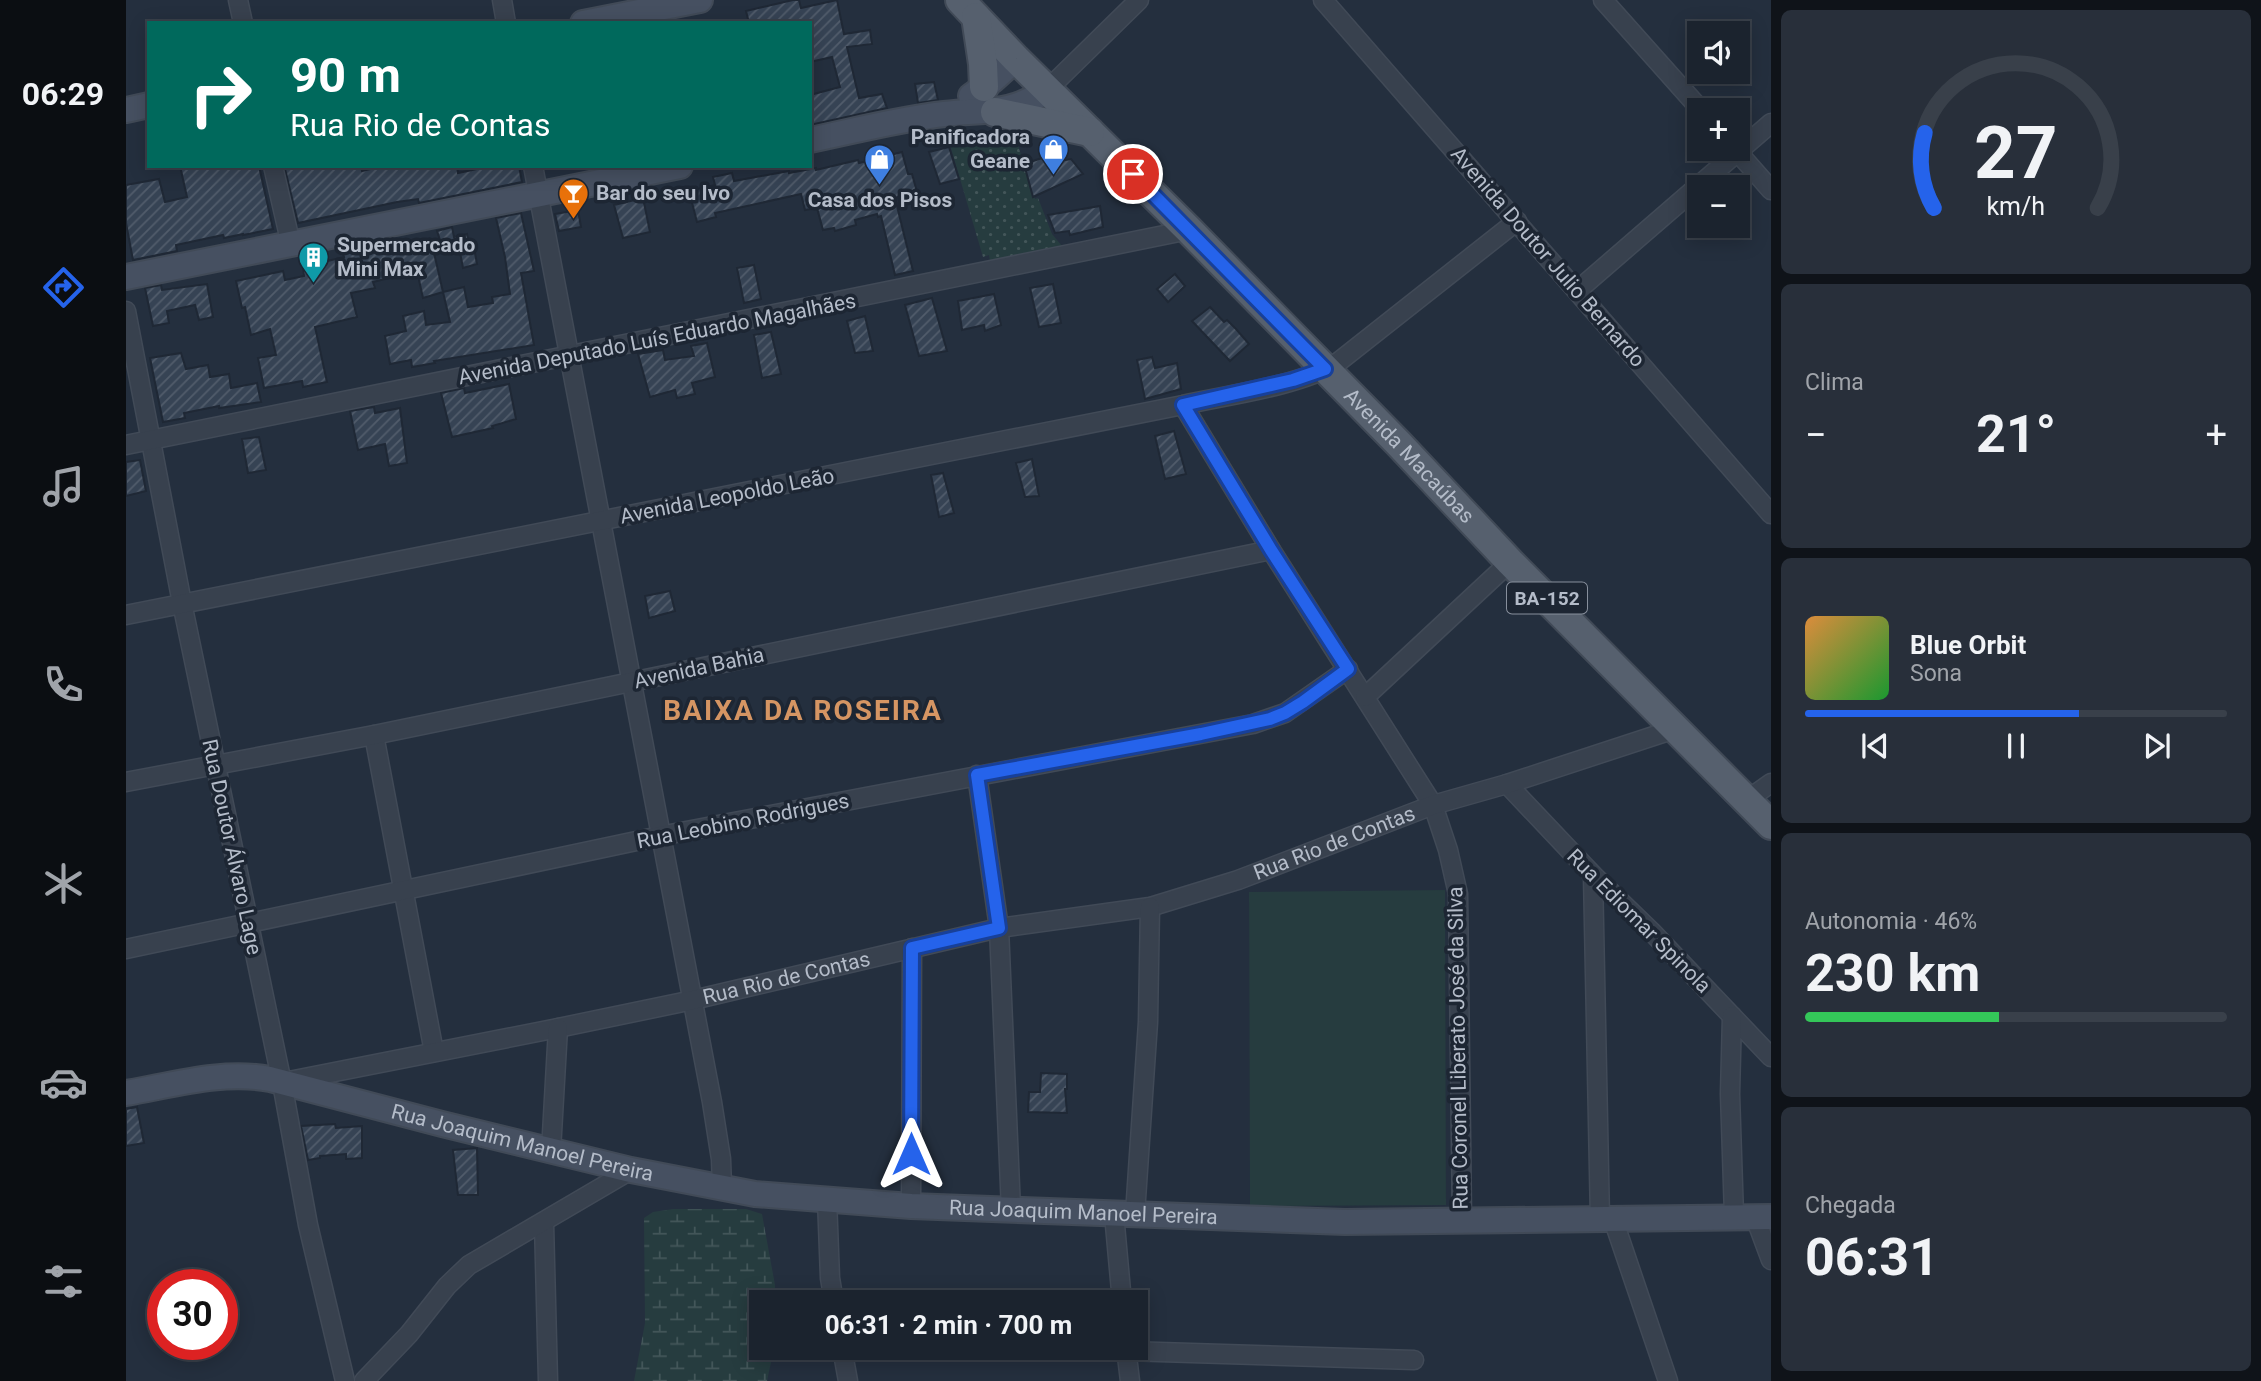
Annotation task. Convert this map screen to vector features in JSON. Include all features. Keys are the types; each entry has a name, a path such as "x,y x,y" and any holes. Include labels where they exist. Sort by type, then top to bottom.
{"main road":[{"name":"BA-152","path":"968,9 1047,90"},
{"path":"968,9 984,64 989,100 1090,132"},
{"name":"Avenida Macaúbas","path":"1047,90 1189,230 1510,562 1771,825"}],"street":[{"path":"238,0 243,21"},
{"path":"502,0 506,21"},
{"path":"593,21 700,0"},
{"path":"812,140 944,114 989,100 1031,101 1047,90 1139,0"},
{"name":"Avenida Doutor Julio Bernardo","path":"1323,0 1771,514"},
{"path":"1603,0 1690,98"},
{"path":"989,100 1016,59"},
{"path":"126,110 147,105"},
{"path":"1750,139 1771,123"},
{"path":"1578,290 1724,161"},
{"path":"1746,161 1771,190"},
{"path":"273,168 291,245"},
{"path":"533,168 718,1136 722,1187"},
{"path":"126,277 670,168"},
{"name":"Avenida Leopoldo Leão","path":"126,615 1183,405 1293,380 1325,369 1350,353 1517,221"},
{"name":"Avenida Deputado Luís Eduardo Magalhães","path":"126,445 1189,230"},
{"name":"Rua Doutor Álvaro Lage","path":"126,311 181,603 282,1083 308,1225 345,1381"},
{"name":"Rua Coronel Liberato José da Silva","path":"1183,405 1271,550 1433,804 1448,850 1458,894 1462,1221"},
{"name":"Avenida Bahia","path":"126,782 374,735 1271,550"},
{"path":"1365,697 1510,562"},
{"name":"Rua Leobino Rodrigues","path":"126,948 660,836 1270,719 1303,702 1348,669"},
{"name":"Rua Rio de Contas","path":"126,1093 229,1076 245,1075 282,1083 692,1000 999,928 1150,907 1238,880 1433,804 1507,784 1675,729"},
{"path":"374,735 434,1052"},
{"path":"977,775 999,928 1010,1210"},
{"path":"1747,800 1771,783"},
{"name":"Rua Ediomar Spinola","path":"1507,784 1592,875 1652,932 1771,1057"},
{"path":"1592,875 1607,1219 1668,1381"},
{"path":"1122,1290 1125,1214 1148,1022 1150,907"},
{"path":"911,1206 912,948"},
{"path":"1732,1016 1730,1094 1754,1216 1771,1261"},
{"path":"551,1151 558,1028"},
{"name":"Rua Joaquim Manoel Pereira","path":"282,1083 631,1170 755,1194 911,1206 1345,1222 1754,1216"},
{"path":"364,1381 409,1334 447,1286 469,1265 631,1170"},
{"path":"827,1199 832,1290"},
{"path":"544,1223 548,1381"},
{"path":"1148,1350 1414,1360"},
{"path":"844,1360 848,1381"},
{"path":"1127,1360 1130,1381"}],"green space":[{"path":"975,134 1016,139 1035,199 1038,198 1052,234 1062,246 990,261 989,255 983,257 948,138"},
{"path":"1445,890 1446,1205 1250,1206 1249,892"},
{"path":"673,1209 746,1209 762,1214 775,1290 749,1290 749,1360 771,1360 767,1381 634,1381 645,1323 644,1218 653,1212"}],"building":[{"path":"793,0 799,0 801,8 837,0 844,34 870,30 872,44 847,47 859,98 882,94 887,108 812,125 812,94 840,87 832,57 812,62 812,21 748,21 746,11"},
{"path":"934,82 938,100 918,103 915,84"},
{"path":"949,147 959,179 940,184 929,152"},
{"path":"902,152 908,174 912,174 917,192 895,198 913,271 895,275 881,216 878,217 877,214 855,220 856,225 835,231 834,228 823,230 817,208 805,210 801,194 715,213 716,217 697,222 689,191 715,185 713,177 732,173 734,181 789,171 816,170 858,160 859,163"},
{"name":"Panificadora Geane","path":"1051,155 1053,162 1071,159 1083,174 1033,197 1024,164"},
{"path":"180,168 259,168 273,229 224,238 223,235 176,245 177,251 133,260 126,223 126,185 159,179 165,202 187,197"},
{"path":"361,168 362,171 375,168 457,168 458,173 482,168 519,168 522,182 419,203 418,199 397,202 298,223 285,169"},
{"path":"643,198 650,232 623,238 614,205"},
{"path":"1100,206 1103,227 1070,235 1069,231 1055,233 1048,215"},
{"path":"578,210 581,227 559,231 555,214"},
{"path":"521,213 534,271 521,273 534,345 412,367 411,360 390,364 385,336 406,331 403,316 424,311 426,325 450,322 443,292 464,287 468,307 493,303 492,297 510,294 496,218"},
{"path":"452,227 454,237 467,234 469,243 473,242 477,264 463,268 459,247 434,253 443,292 423,298 417,271 373,282 375,288 351,293 357,317 315,327 327,382 303,387 302,381 264,388 258,358 276,355 270,329 251,335 236,281 283,271 285,280 304,276 303,267 344,257 342,249 366,244 368,254 409,243 410,247 440,240 437,231"},
{"path":"754,265 761,299 744,303 737,268"},
{"path":"1175,274 1185,286 1168,302 1157,289"},
{"path":"207,284 213,317 199,320 195,305 167,311 169,323 153,326 145,288 161,285 162,290"},
{"path":"1053,284 1061,323 1039,327 1030,288"},
{"path":"994,294 1001,325 985,331 984,325 962,330 958,301"},
{"path":"932,298 947,351 919,356 905,305"},
{"path":"1210,307 1224,322 1227,320 1249,344 1230,361 1192,321"},
{"path":"865,316 873,351 855,353 847,321"},
{"path":"771,332 781,374 762,378 754,335"},
{"path":"707,343 715,377 692,383 695,394 677,398 675,390 650,397 638,354 663,350 665,360 694,356 691,346"},
{"path":"181,353 186,369 208,365 210,377 229,374 231,388 257,383 261,402 184,413 185,418 163,422 150,358"},
{"path":"1152,357 1155,368 1177,363 1181,389 1145,399 1137,360"},
{"path":"509,384 516,419 492,426 493,428 452,437 441,393 464,388 465,393"},
{"path":"374,407 375,413 400,408 407,463 389,466 385,444 358,450 350,411"},
{"path":"1174,431 1186,474 1165,479 1155,436"},
{"path":"259,437 266,470 248,473 242,439"},
{"path":"1032,459 1039,496 1025,497 1016,463"},
{"path":"140,460 146,491 126,496 126,462"},
{"path":"943,473 954,513 939,517 931,475"},
{"path":"670,591 675,611 649,618 645,596"},
{"path":"1041,1073 1067,1074 1067,1113 1028,1112 1029,1092 1040,1092"},
{"path":"137,1107 144,1143 126,1146 126,1109"},
{"path":"335,1124 336,1128 362,1126 362,1158 346,1159 346,1154 308,1160 301,1126"},
{"path":"477,1148 478,1195 458,1195 453,1150"}],"place":[{"name":"Panificadora Geane","path":"1053,176"},
{"name":"Casa dos Pisos","path":"880,187"},
{"name":"Bar do seu Ivo","path":"573,220"},
{"name":"Supermercado Mini Max","path":"314,284"}],"district":[{"name":"BAIXA DA ROSEIRA","path":"803,710"}],"route":[{"path":"911,1154 912,948 999,928 977,775 1253,724 1285,713 1348,669 1271,550 1183,405 1293,380 1325,369 1133,174"}]}
